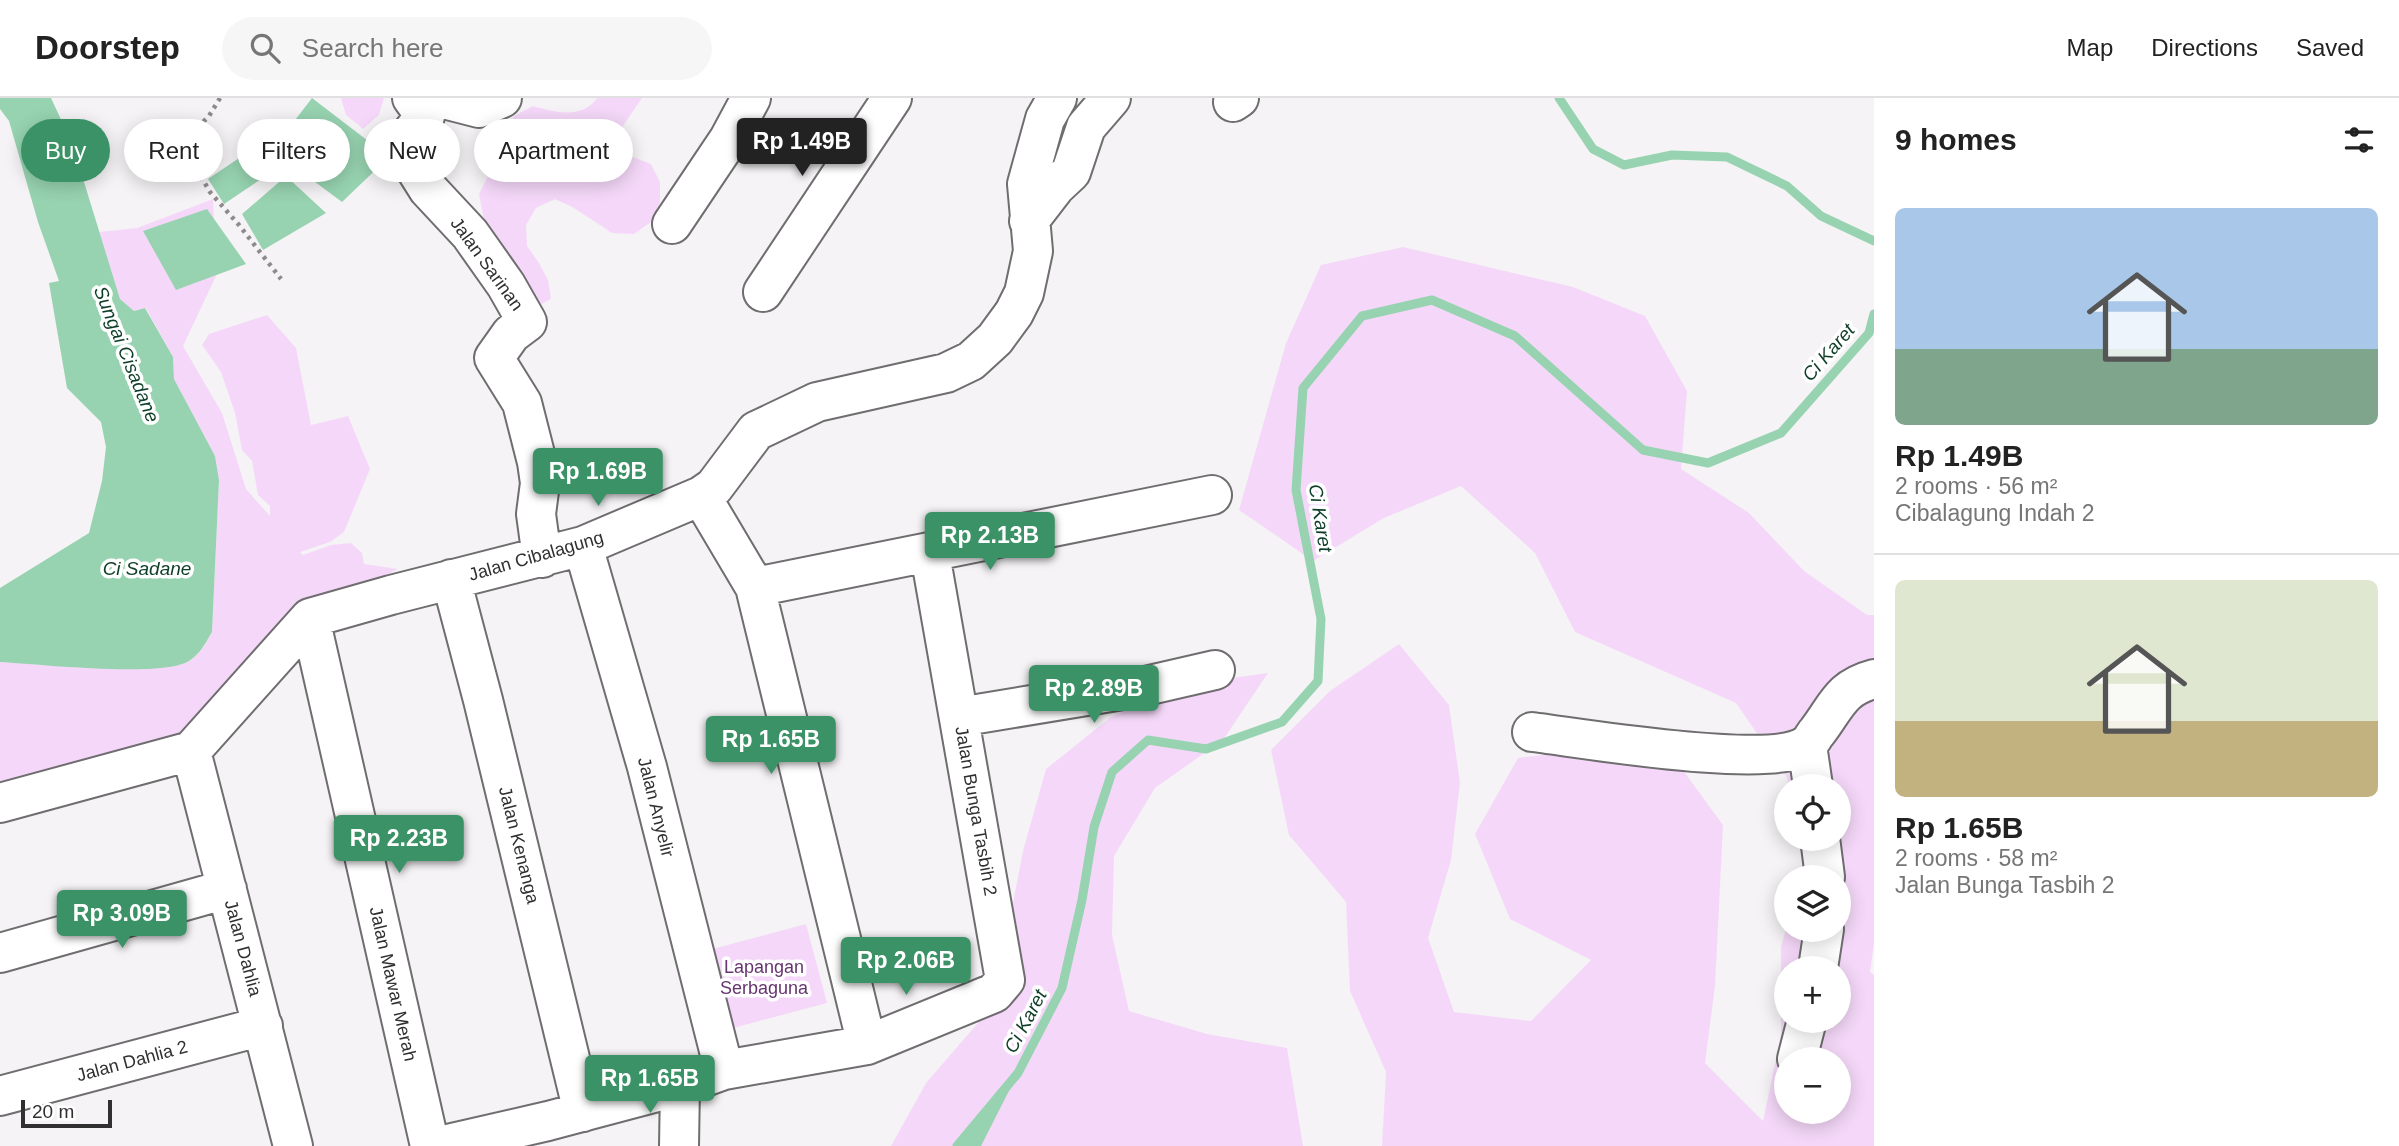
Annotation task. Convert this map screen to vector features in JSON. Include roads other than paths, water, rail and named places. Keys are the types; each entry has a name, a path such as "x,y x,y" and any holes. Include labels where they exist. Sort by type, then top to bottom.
{"street":[{"name":"Jalan Sarinan","path":"412,98 425,116 401,146 428,189 470,234 527,322 511,334 494,358 522,403 537,462 540,483 536,514 542,558"},
{"path":"440,98 479,108 502,98"},
{"path":"672,224 729,139 751,98"},
{"path":"763,292 892,98"},
{"name":"Jalan Cibalagung","path":"310,618 451,579 583,547 701,496 715,487 756,431 817,402 946,373 971,361 995,339 1014,313 1024,293 1033,251 1027,184 1045,119 1057,98"},
{"path":"1029,221 1056,186 1071,172 1086,127 1111,98"},
{"path":"755,587 930,554 1212,495"},
{"path":"701,496 755,587 867,1045"},
{"name":"Jalan Anyelir","path":"583,547 647,767 724,1070"},
{"name":"Jalan Bunga Tasbih 2","path":"439,1146 559,1126 724,1070 867,1045 994,993 1005,979 930,554"},
{"name":"Jalan Kenanga","path":"451,579 483,700 559,1126"},
{"path":"0,803 191,751 310,618"},
{"name":"Jalan Mawar Merah","path":"310,618 430,1146"},
{"path":"959,717 1140,687 1215,670"},
{"path":"1532,732 1724,756 1786,753 1808,745 1842,695 1859,683 1874,679"},
{"path":"1808,745 1812,774"},
{"name":"Jalan Dahlia","path":"191,751 293,1146"},
{"path":"0,953 227,889"},
{"name":"Jalan Dahlia 2","path":"0,1096 263,1026"},
{"path":"678,1146 680,1086"}],"water":[{"name":"Ci Sadane","path":"0,98 51,98 61,119 21,119 21,163 9,121 0,109"},
{"path":"312,98 339,119 296,119"},
{"path":"350,127 364,138 364,181 342,202 315,182 350,182"},
{"path":"237,159 237,182 257,182 224,204 210,182 223,182 223,169"},
{"name":"Ci Sadane","path":"27,182 84,182 120,299 134,311 145,308 173,357 174,379 215,456 219,480 212,632 197,655 174,666 127,669 0,662 0,588 89,533 102,481 106,447 101,422 67,388 49,283 59,281"},
{"path":"279,182 292,182 326,213 263,250 242,214"},
{"path":"207,209 246,264 176,290 143,231"},
{"path":"1018,1073 981,1146 958,1146"}],"waterway":[{"name":"Ci Karet","path":"1559,98 1593,149 1624,165 1672,155 1727,157 1787,186 1821,216 1874,241"},
{"name":"Ci Karet","path":"957,1146 1018,1073 1062,988 1082,900 1094,827 1112,772 1148,740 1206,749 1282,722 1318,681 1321,619 1296,490 1303,388 1362,316 1432,300 1515,336 1643,450 1708,463 1781,433 1869,333 1874,314"}],"water label":[{"name":"Sungai Cisadane","path":"127,354"}],"park label":[{"name":"Lapangan Serbaguna","path":"764,977"}]}
